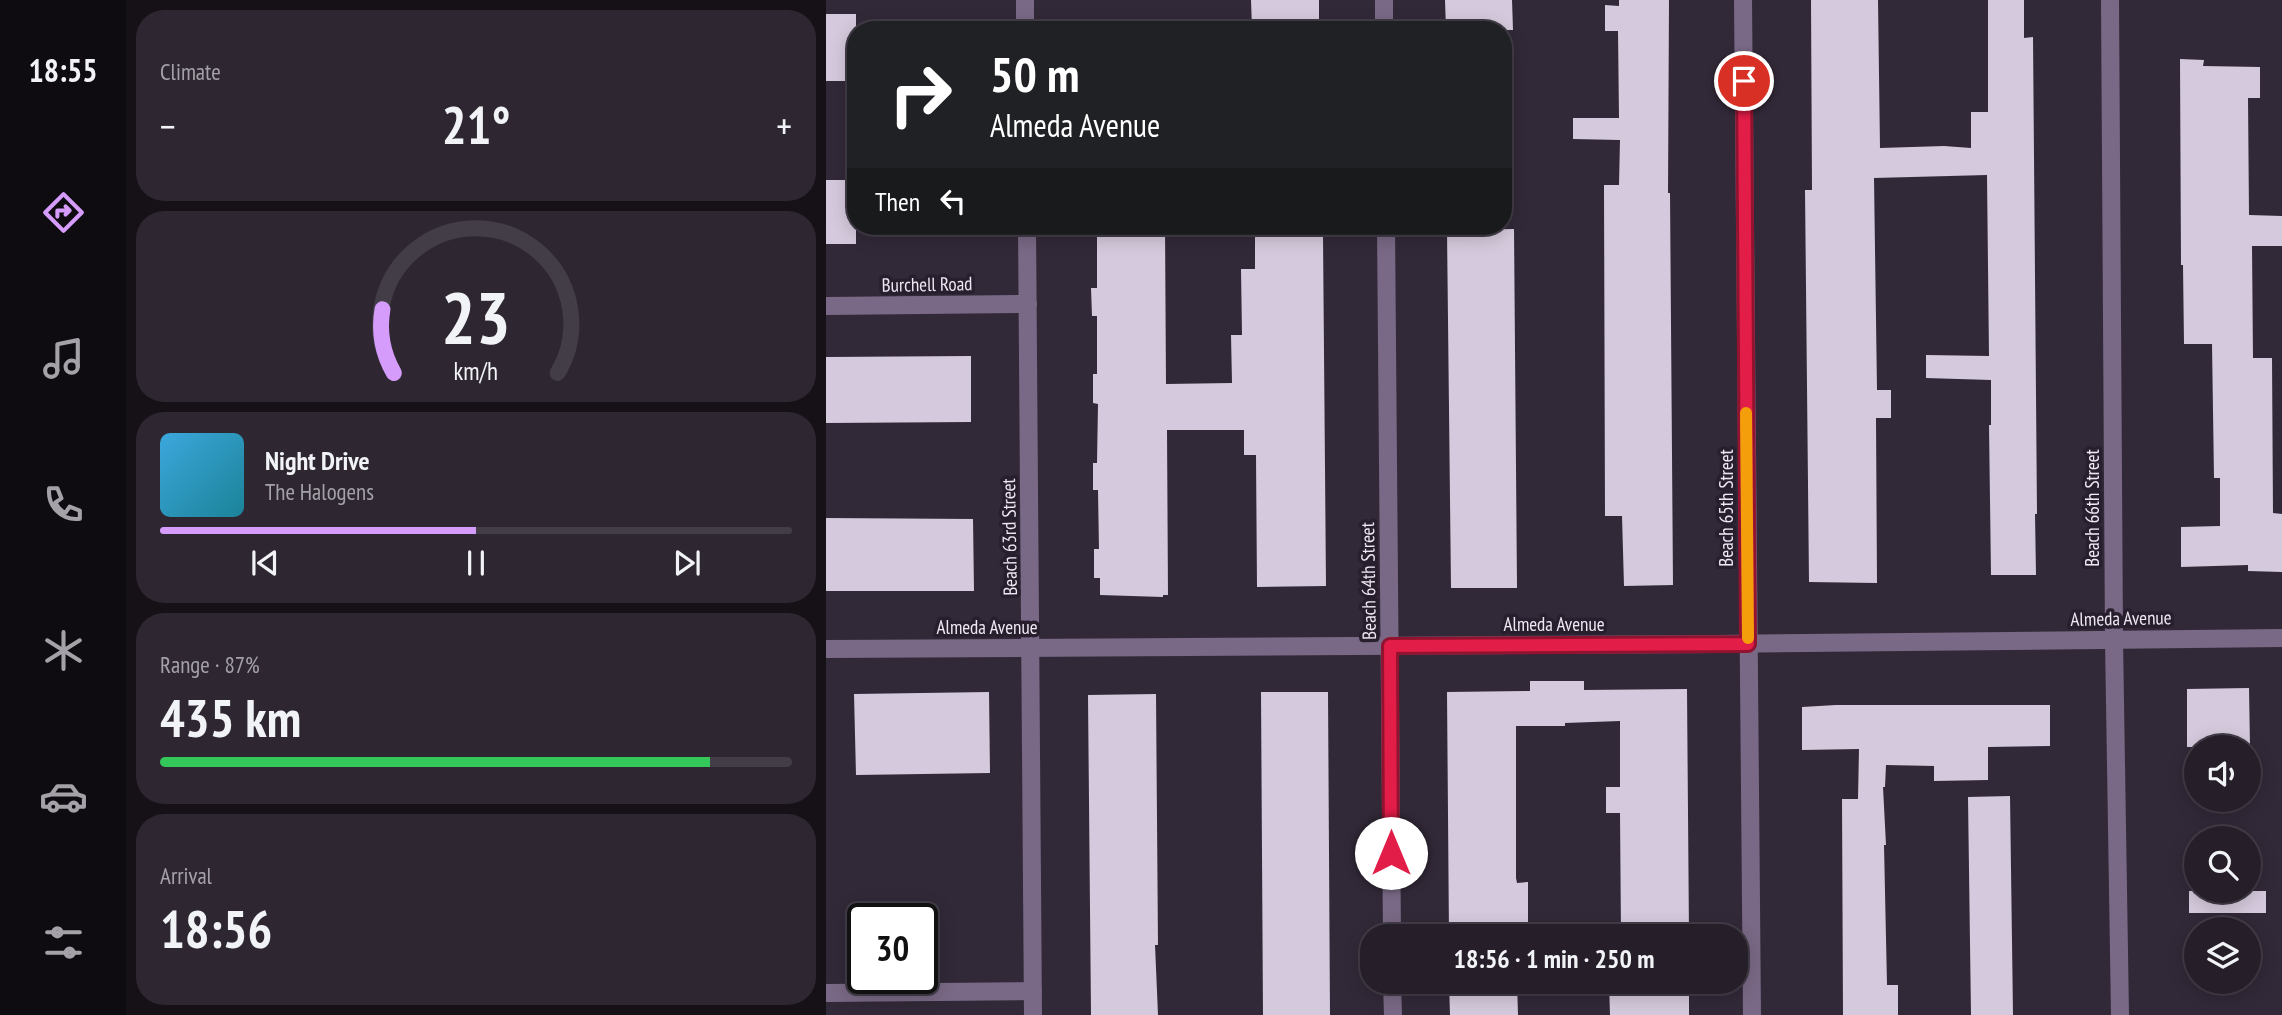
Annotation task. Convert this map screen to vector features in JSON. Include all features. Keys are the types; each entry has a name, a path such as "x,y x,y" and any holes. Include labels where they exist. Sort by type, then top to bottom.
{"street":[{"path":"1025,0 1025,21"},
{"path":"1384,0 1384,21"},
{"name":"Beach 65th Street","path":"1743,0 1752,1015"},
{"name":"Beach 66th Street","path":"2110,0 2114,639 2120,1015"},
{"name":"Beach 63rd Street","path":"1027,235 1033,1015"},
{"name":"Beach 64th Street","path":"1386,235 1392,924"},
{"name":"Burchell Road","path":"826,306 1028,304"},
{"name":"Almeda Avenue","path":"826,649 2282,638"},
{"path":"826,993 1033,991"},
{"path":"1392,994 1393,1015"}],"building":[{"path":"1251,0 1319,0 1319,21 1252,21"},
{"path":"1445,0 1512,0 1513,30 1512,21 1446,21"},
{"path":"1619,0 1669,0 1668,193 1673,585 1624,586 1622,516 1605,516 1604,185 1619,185 1620,140 1573,139 1573,118 1619,118 1618,31 1605,31 1605,5 1619,6"},
{"path":"1811,0 1878,0 1880,148 1971,148 1971,112 1988,112 1988,0 2024,0 2024,38 2033,37 2036,575 1991,575 1991,380 1926,378 1926,355 1989,356 1987,175 1874,178 1877,390 1891,390 1891,418 1876,418 1877,583 1809,582 1805,190 1812,190"},
{"path":"826,14 856,14 856,21 847,21 847,81 826,81"},
{"path":"2180,59 2204,60 2203,66 2260,67 2260,98 2248,98 2249,215 2282,216 2282,246 2252,246 2253,358 2272,358 2273,513 2282,514 2282,572 2248,571 2248,565 2181,567 2181,527 2220,526 2220,478 2214,478 2212,344 2184,344"},
{"path":"826,180 847,180 847,235 856,235 856,244 826,244"},
{"path":"1512,229 1517,588 1451,588 1447,235 1512,235"},
{"path":"1097,235 1165,235 1166,384 1232,383 1231,335 1242,335 1241,269 1255,269 1255,236 1323,235 1326,586 1257,587 1256,455 1244,455 1244,430 1167,430 1168,595 1100,595 1100,578 1094,578 1094,549 1099,549 1098,490 1093,490 1093,463 1097,463 1098,404 1093,403 1093,374 1097,374 1097,316 1092,316 1091,288 1097,288"},
{"path":"971,356 971,422 826,423 826,357"},
{"path":"826,518 973,519 974,591 826,591"},
{"path":"1530,681 1584,681 1584,690 1687,689 1689,924 1621,924 1620,813 1606,813 1606,787 1620,787 1620,721 1565,723 1565,726 1516,726 1516,878 1517,883 1528,882 1528,924 1449,924 1447,692 1530,691"},
{"path":"2249,688 2250,735 2187,735 2187,689"},
{"path":"989,692 990,773 856,775 854,694"},
{"path":"1261,692 1328,692 1330,1015 1263,1015"},
{"path":"1156,694 1158,945 1155,945 1158,1015 1091,1015 1088,695"},
{"path":"2050,705 2050,746 1988,747 1988,780 1934,781 1934,766 1886,765 1883,787 1887,985 1898,985 1898,1015 1843,1015 1842,799 1858,799 1859,749 1802,750 1802,707"},
{"path":"2010,796 2013,1015 1971,1015 1968,797"},
{"path":"2261,891 2266,891 2266,913 2189,913 2189,903 2261,903"},
{"path":"1449,994 1517,994 1518,1015 1450,1015"},
{"path":"1609,994 1689,994 1689,1015 1610,1015"}],"slow traffic":[{"path":"1746,413 1748,638"}],"route":[{"path":"1391,853 1390,646 1748,644 1744,81"}]}
